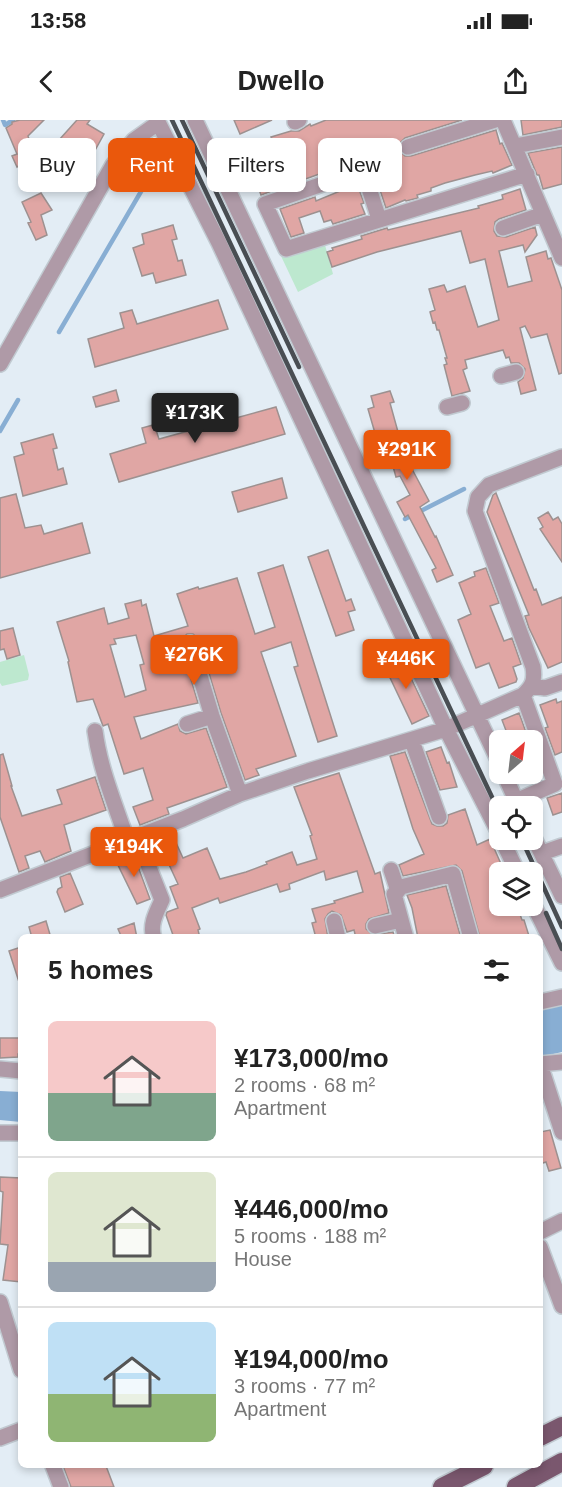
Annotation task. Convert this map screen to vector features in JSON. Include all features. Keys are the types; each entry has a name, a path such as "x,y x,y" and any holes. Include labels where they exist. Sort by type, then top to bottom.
{"main road":[{"path":"543,1436 562,1426"},
{"path":"516,1487 562,1462"},
{"path":"442,1487 480,1468"}],"street":[{"path":"195,120 489,740"},
{"path":"408,147 495,120"},
{"path":"503,120 562,258"},
{"path":"0,364 113,165 134,140 158,122 219,243 446,729 489,813"},
{"path":"515,146 562,137"},
{"path":"379,219 363,170 265,204 286,249 527,174"},
{"path":"502,228 543,214"},
{"path":"447,407 462,403"},
{"path":"533,796 555,784 528,691 535,677 533,666 475,511 478,497 489,485 562,456"},
{"path":"190,643 212,716 240,794"},
{"path":"0,890 240,794 308,771 412,741 478,716 528,691 562,682"},
{"path":"187,724 212,716"},
{"path":"95,731 98,753 105,776 162,900 156,913 152,934"},
{"path":"412,741 440,806"},
{"path":"562,846 542,852 562,896"},
{"path":"391,870 398,891"},
{"path":"405,934 394,894 401,887 453,874 470,934"},
{"path":"539,916 562,963"},
{"path":"375,926 401,920"},
{"path":"334,921 337,934"},
{"path":"543,1001 562,997"},
{"path":"543,1064 562,1062"},
{"path":"0,1069 18,1071"},
{"path":"543,1073 562,1132"},
{"path":"0,1133 18,1133"},
{"path":"543,1230 562,1221"},
{"path":"543,1255 562,1306"},
{"path":"0,1302 18,1360"},
{"path":"5,1319 18,1316"},
{"path":"0,1438 18,1431"},
{"path":"54,1468 61,1487"}],"green space":[{"path":"325,245 333,274 298,292 281,256"},
{"path":"24,655 28,680 2,686 0,662"}],"water":[{"path":"562,1005 562,1052 543,1056 543,1008"},
{"path":"0,1091 18,1092 18,1122 0,1120"}],"building":[{"path":"44,120 28,136 29,138 18,138 17,167 12,156 17,154 6,128 12,122"},
{"path":"77,120 90,120 87,124 104,134 96,148 96,138 61,138"},
{"path":"234,120 272,120 240,134"},
{"path":"326,120 462,120 405,138 402,141 402,138 318,138 318,174 306,179 306,138 271,137 299,131 310,124 311,126"},
{"path":"521,120 562,120 562,127 523,135"},
{"path":"496,130 500,144 502,143 512,165 493,173 492,171 445,183 431,188 431,191 417,195 418,198 405,200 386,208 381,192 402,192 402,153 405,156 411,156"},
{"path":"562,147 562,184 543,189 528,153"},
{"path":"520,189 526,210 499,219 495,222 494,231 497,236 506,237 535,227 537,235 525,252 523,245 499,251 508,287 532,281 526,257 546,251 548,259 551,258 562,290 562,373 559,374 547,334 531,338 525,326 520,328 536,390 521,394 518,382 523,378 525,369 519,363 511,363 503,350 465,360 467,368 463,370 470,391 452,396 444,365 447,364 445,358 447,358 439,330 435,322 433,323 430,312 435,310 429,289 444,285 447,292 465,286 478,327 499,320 485,259 470,263 461,231 377,252 332,267 327,252 333,250 332,248 362,239 361,236 387,228 388,230 479,208 478,206 503,199 502,195"},
{"path":"338,192 360,192 365,214 333,224 331,220 324,222 320,211 299,218 304,233 291,237 280,209 315,197 316,201"},
{"path":"41,193 52,210 41,215 47,235 36,240 22,202"},
{"path":"173,225 177,239 172,240 178,261 182,260 186,275 156,283 153,273 142,276 133,248 144,244 142,234"},
{"path":"218,300 228,329 95,367 88,339 124,328 120,313 132,310 137,324"},
{"path":"116,390 119,401 96,407 93,397"},
{"path":"390,391 394,402 390,403 403,450 406,449 412,469 429,501 420,507 453,575 437,582 432,570 436,568 408,515 405,517 397,502 410,495 400,476 396,477 385,438 377,440 368,409 374,407 371,396"},
{"path":"276,407 285,434 119,482 110,454 146,443 142,428 153,425 159,439"},
{"path":"53,434 57,448 53,449 58,470 63,468 67,484 23,496 14,457 24,454 21,443"},
{"path":"282,478 287,498 238,512 232,492"},
{"path":"496,493 542,605 562,597 562,662 548,668 529,628 525,616 529,615 487,512 493,495"},
{"path":"16,494 25,528 41,525 44,534 82,523 90,553 0,578 0,498"},
{"path":"548,512 553,520 558,517 562,524 562,562 540,529 543,527 538,518"},
{"path":"328,550 346,601 351,599 355,610 348,612 354,630 336,636 308,557"},
{"path":"283,565 337,736 318,742 294,667 298,666 291,642 261,652 296,756 256,769 259,775 245,780 221,713 199,640 193,634 187,634 181,640 181,646 198,703 134,717 141,739 178,724 180,731 186,734 206,728 227,787 167,808 169,814 140,825 133,807 153,800 143,768 124,774 108,724 103,726 93,699 77,702 69,661 57,622 104,608 108,624 129,618 125,604 141,600 142,606 146,604 154,636 188,626 177,594 237,578 255,634 275,627 258,573","holes":["136,635 144,664 140,665 146,690 125,697 110,645 116,644 114,639"]},
{"path":"486,568 499,603 490,606 504,641 512,638 521,664 513,667 516,682 499,688 489,663 476,668 458,620 471,614 459,583 475,576 474,572"},
{"path":"13,628 20,655 7,659 4,649 0,650 0,631"},
{"path":"401,657 429,716 412,724 384,665"},
{"path":"556,699 557,703 562,701 562,752 555,755 545,728 548,727 540,705"},
{"path":"519,713 525,730 506,730 502,720"},
{"path":"441,747 447,763 449,762 457,787 440,790 426,752"},
{"path":"405,752 432,824 443,826 447,823 448,815 465,809 477,845 489,839 489,850 495,850 500,862 489,862 489,916 521,916 528,934 479,934 462,871 456,865 403,876 399,865 424,854 413,829 390,756"},
{"path":"3,754 22,816 62,804 57,790 95,777 106,810 64,825 71,851 45,862 40,851 25,856 29,868 19,872 0,817 0,755"},
{"path":"339,773 375,874 380,872 389,913 369,919 366,929 372,934 355,934 354,930 347,932 341,915 332,911 325,919 327,934 315,934 312,923 316,922 312,909 363,892 357,871 326,880 324,871 289,884 290,889 280,892 277,884 220,903 218,898 192,908 200,929 199,934 173,934 166,915 167,912 178,908 170,887 178,884 165,856 161,857 155,843 158,842 157,840 172,834 183,858 207,848 220,879 246,872 292,852 297,865 317,859 310,836 312,835 294,787"},
{"path":"562,793 562,812 553,815 547,798"},
{"path":"133,853 150,899 137,904 116,861"},
{"path":"70,873 83,904 65,912 57,892 62,887 60,877"},
{"path":"446,886 460,934 417,934 407,895"},
{"path":"46,921 50,934 31,934 29,927"},
{"path":"134,923 136,934 120,934 118,929"},
{"path":"18,948 18,979 9,951"},
{"path":"0,1038 18,1038 18,1057 0,1058"},
{"path":"550,1130 561,1168 549,1171 546,1162 543,1163 543,1131"},
{"path":"0,1177 18,1178 18,1282 3,1280 8,1245 0,1244 3,1192 0,1191"},
{"path":"64,1468 107,1468 114,1487 71,1487"}],"waterway":[{"path":"3,120 5,125 13,120"},
{"path":"59,332 141,192"},
{"path":"0,431 18,400"},
{"path":"405,519 464,489"}],"railway":[{"path":"172,120 491,796"},
{"path":"182,120 299,367"},
{"path":"527,850 562,927"},
{"path":"546,913 562,949"}]}
